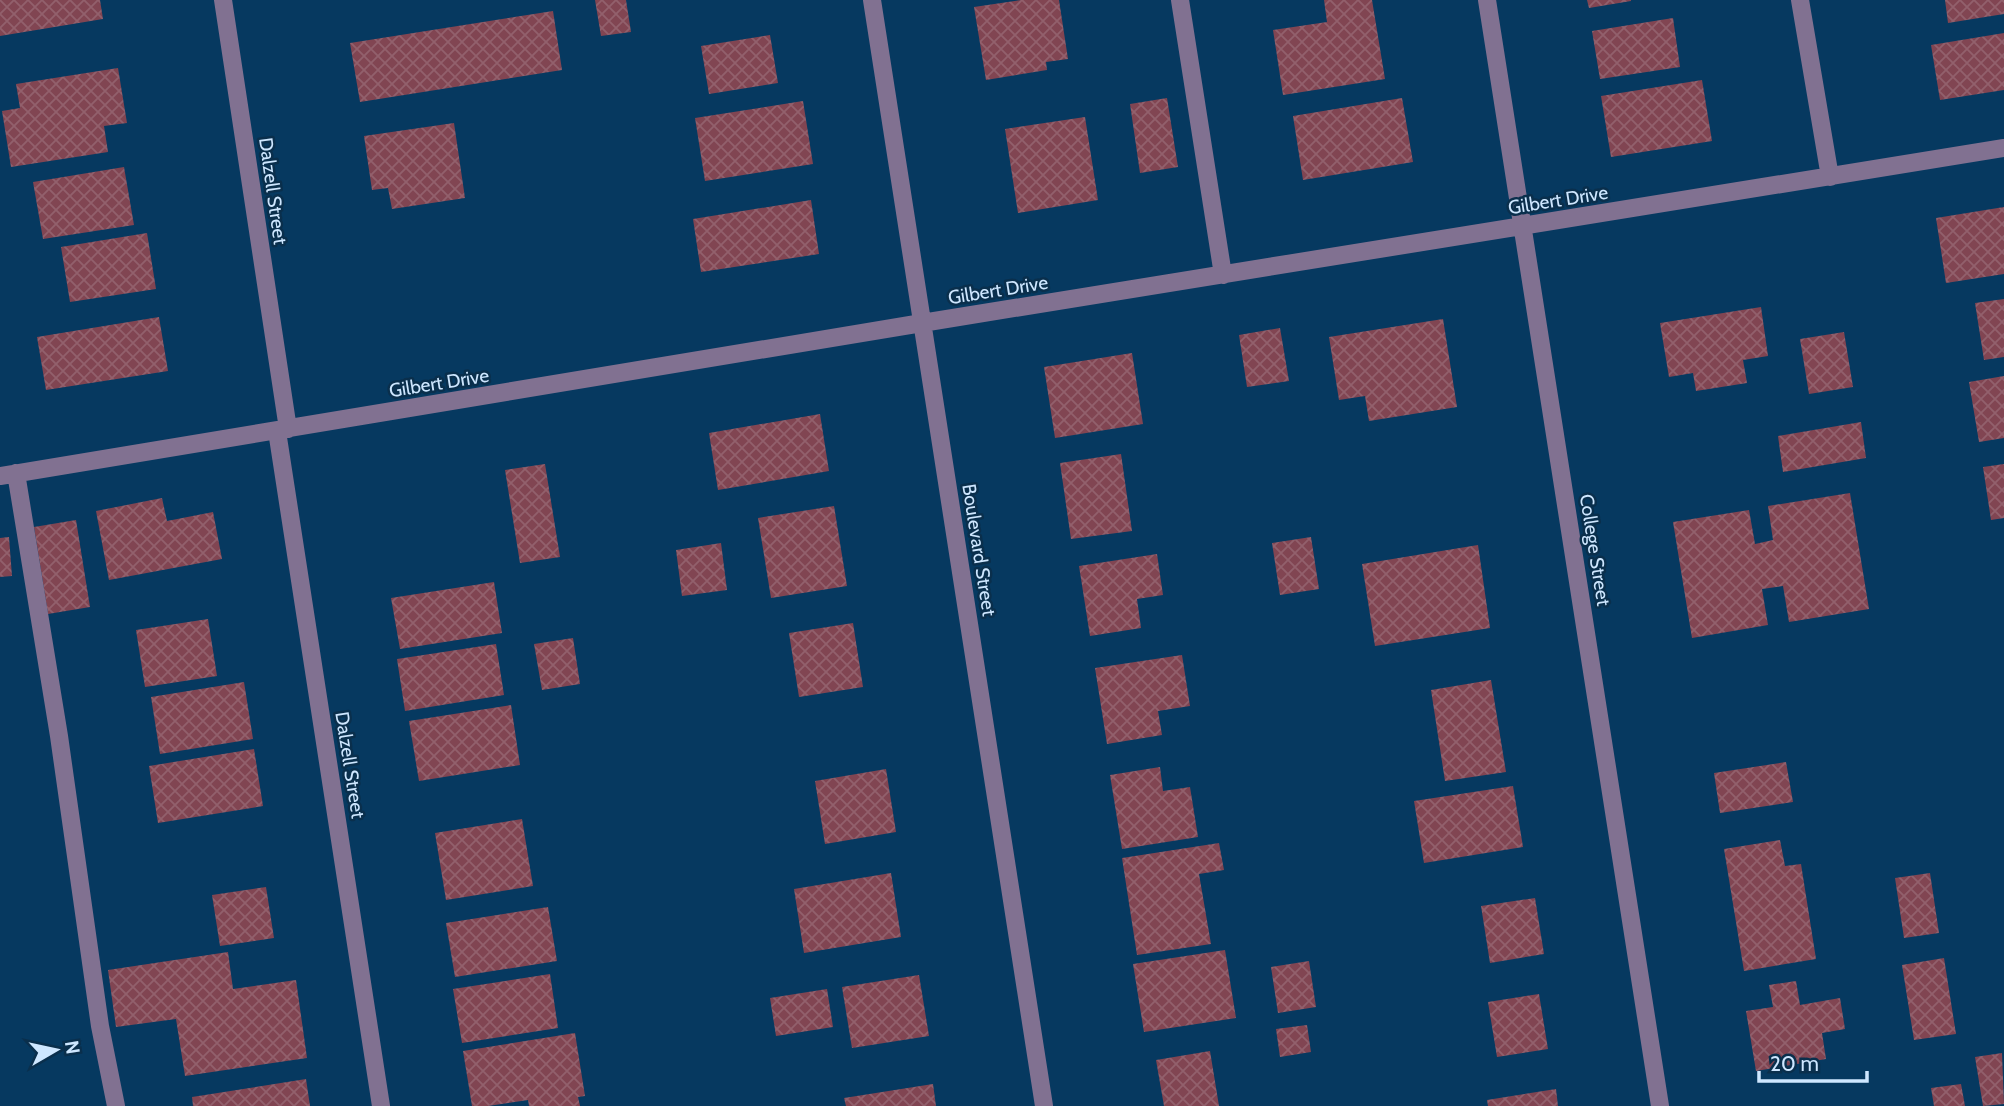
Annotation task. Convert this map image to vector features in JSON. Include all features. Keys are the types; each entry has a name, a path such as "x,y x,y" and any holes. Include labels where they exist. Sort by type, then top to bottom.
{"street":[{"name":"Dalzell Street","path":"223,0 282,430 381,1106"},
{"name":"Boulevard Street","path":"872,0 1044,1106"},
{"path":"1180,0 1223,275"},
{"name":"College Street","path":"1487,0 1660,1106"},
{"path":"1800,0 1830,177"},
{"name":"Gilbert Drive","path":"8,475 922,323 2004,148"},
{"path":"8,475 60,736 100,1026 116,1106"}],"building":[{"path":"0,0 100,0 103,19 0,36"},
{"path":"595,0 626,0 631,32 601,36"},
{"path":"1021,0 1059,0 1068,59 1046,62 1047,70 986,80 974,7"},
{"path":"1324,0 1372,0 1385,79 1283,95 1273,30 1327,22"},
{"path":"1587,0 1631,0 1631,1 1589,8"},
{"path":"1945,0 2004,0 2004,14 1948,23"},
{"path":"553,11 562,70 360,102 350,43"},
{"path":"1673,18 1680,67 1600,79 1592,31"},
{"path":"2004,33 2004,90 1940,100 1931,45"},
{"path":"770,35 778,83 709,94 701,46"},
{"path":"118,68 127,123 104,126 108,152 11,167 2,111 20,108 16,84"},
{"path":"1702,80 1712,141 1611,157 1601,96"},
{"path":"1167,98 1178,167 1140,173 1130,104"},
{"path":"1402,98 1413,162 1303,180 1293,116"},
{"path":"803,101 813,164 705,181 695,118"},
{"path":"1085,117 1098,200 1018,213 1005,129"},
{"path":"454,123 465,198 392,209 388,188 372,190 364,136"},
{"path":"124,167 134,225 43,239 33,182"},
{"path":"811,200 819,254 701,272 693,219"},
{"path":"2004,207 2004,274 1946,283 1936,218"},
{"path":"147,233 156,289 70,302 61,247"},
{"path":"2004,299 2004,357 1984,360 1975,303"},
{"path":"1761,307 1768,356 1743,360 1747,383 1696,391 1693,373 1669,377 1660,323"},
{"path":"159,317 168,371 46,390 37,337"},
{"path":"1443,319 1457,407 1369,421 1365,396 1339,400 1329,337"},
{"path":"1280,328 1289,381 1247,387 1239,335"},
{"path":"1844,332 1853,387 1809,394 1800,339"},
{"path":"1132,353 1143,424 1055,438 1044,367"},
{"path":"2004,376 2004,438 1979,442 1969,382"},
{"path":"820,414 829,471 718,490 709,433"},
{"path":"1861,422 1866,458 1783,472 1778,436"},
{"path":"1121,454 1132,531 1071,539 1060,463"},
{"path":"545,464 560,557 520,563 505,470"},
{"path":"2004,464 2004,518 1991,520 1983,467"},
{"path":"1850,493 1869,609 1789,622 1783,586 1762,589 1768,625 1692,638 1673,522 1749,510 1755,544 1773,540 1768,506"},
{"path":"162,498 167,521 213,512 222,559 109,580 96,511"},
{"path":"834,506 847,586 771,598 758,518"},
{"path":"76,520 90,607 48,614 34,527"},
{"path":"9,537 12,576 0,577 0,538"},
{"path":"1311,537 1319,589 1280,595 1272,543"},
{"path":"721,543 727,590 682,596 676,550"},
{"path":"1478,545 1490,628 1375,646 1362,564"},
{"path":"1157,554 1163,595 1137,599 1141,628 1090,636 1079,566"},
{"path":"494,582 502,633 400,649 391,598"},
{"path":"208,619 217,676 145,687 136,630"},
{"path":"853,623 863,687 799,697 789,633"},
{"path":"573,638 580,684 542,690 534,644"},
{"path":"496,644 504,695 405,711 397,659"},
{"path":"1182,655 1190,706 1158,711 1162,735 1107,744 1095,668"},
{"path":"1491,680 1506,772 1445,781 1431,690"},
{"path":"244,682 253,739 160,754 151,697"},
{"path":"511,705 520,765 419,781 409,721"},
{"path":"254,749 263,806 158,823 149,766"},
{"path":"1786,762 1793,802 1720,813 1714,773"},
{"path":"1160,767 1163,791 1190,787 1198,837 1122,849 1110,775"},
{"path":"886,769 896,832 825,844 815,781"},
{"path":"1513,786 1523,847 1424,863 1414,801"},
{"path":"522,819 533,886 446,900 435,833"},
{"path":"1780,840 1785,866 1801,864 1816,959 1744,971 1724,849"},
{"path":"1219,843 1224,870 1199,874 1211,944 1137,955 1122,858"},
{"path":"891,873 901,937 804,953 794,889"},
{"path":"1930,873 1939,933 1904,938 1895,878"},
{"path":"266,887 274,938 220,946 212,895"},
{"path":"1535,898 1544,954 1490,963 1481,906"},
{"path":"548,907 557,961 455,977 446,923"},
{"path":"1225,950 1236,1018 1144,1032 1133,964"},
{"path":"228,952 233,989 296,980 307,1058 185,1076 176,1019 116,1027 108,970"},
{"path":"1944,958 1956,1034 1914,1040 1902,965"},
{"path":"1309,961 1316,1007 1278,1013 1271,967"},
{"path":"550,974 558,1028 462,1043 453,989"},
{"path":"919,975 929,1036 852,1048 842,987"},
{"path":"1796,981 1800,1005 1840,998 1845,1029 1822,1033 1826,1059 1756,1071 1746,1011 1773,1007 1769,985"},
{"path":"827,989 833,1027 776,1036 770,998"},
{"path":"1539,994 1548,1049 1497,1057 1488,1002"},
{"path":"1307,1025 1311,1052 1280,1057 1276,1029"},
{"path":"575,1033 585,1096 578,1097 580,1106 529,1106 528,1100 472,1106 463,1051"},
{"path":"1210,1051 1219,1106 1164,1106 1156,1060"},
{"path":"2002,1053 2004,1104 1983,1106 1975,1057"},
{"path":"306,1079 310,1106 193,1106 192,1097"},
{"path":"933,1084 936,1106 846,1106 844,1098"},
{"path":"1961,1084 1965,1106 1934,1106 1931,1088"},
{"path":"1556,1089 1558,1106 1488,1106 1487,1100"}]}
